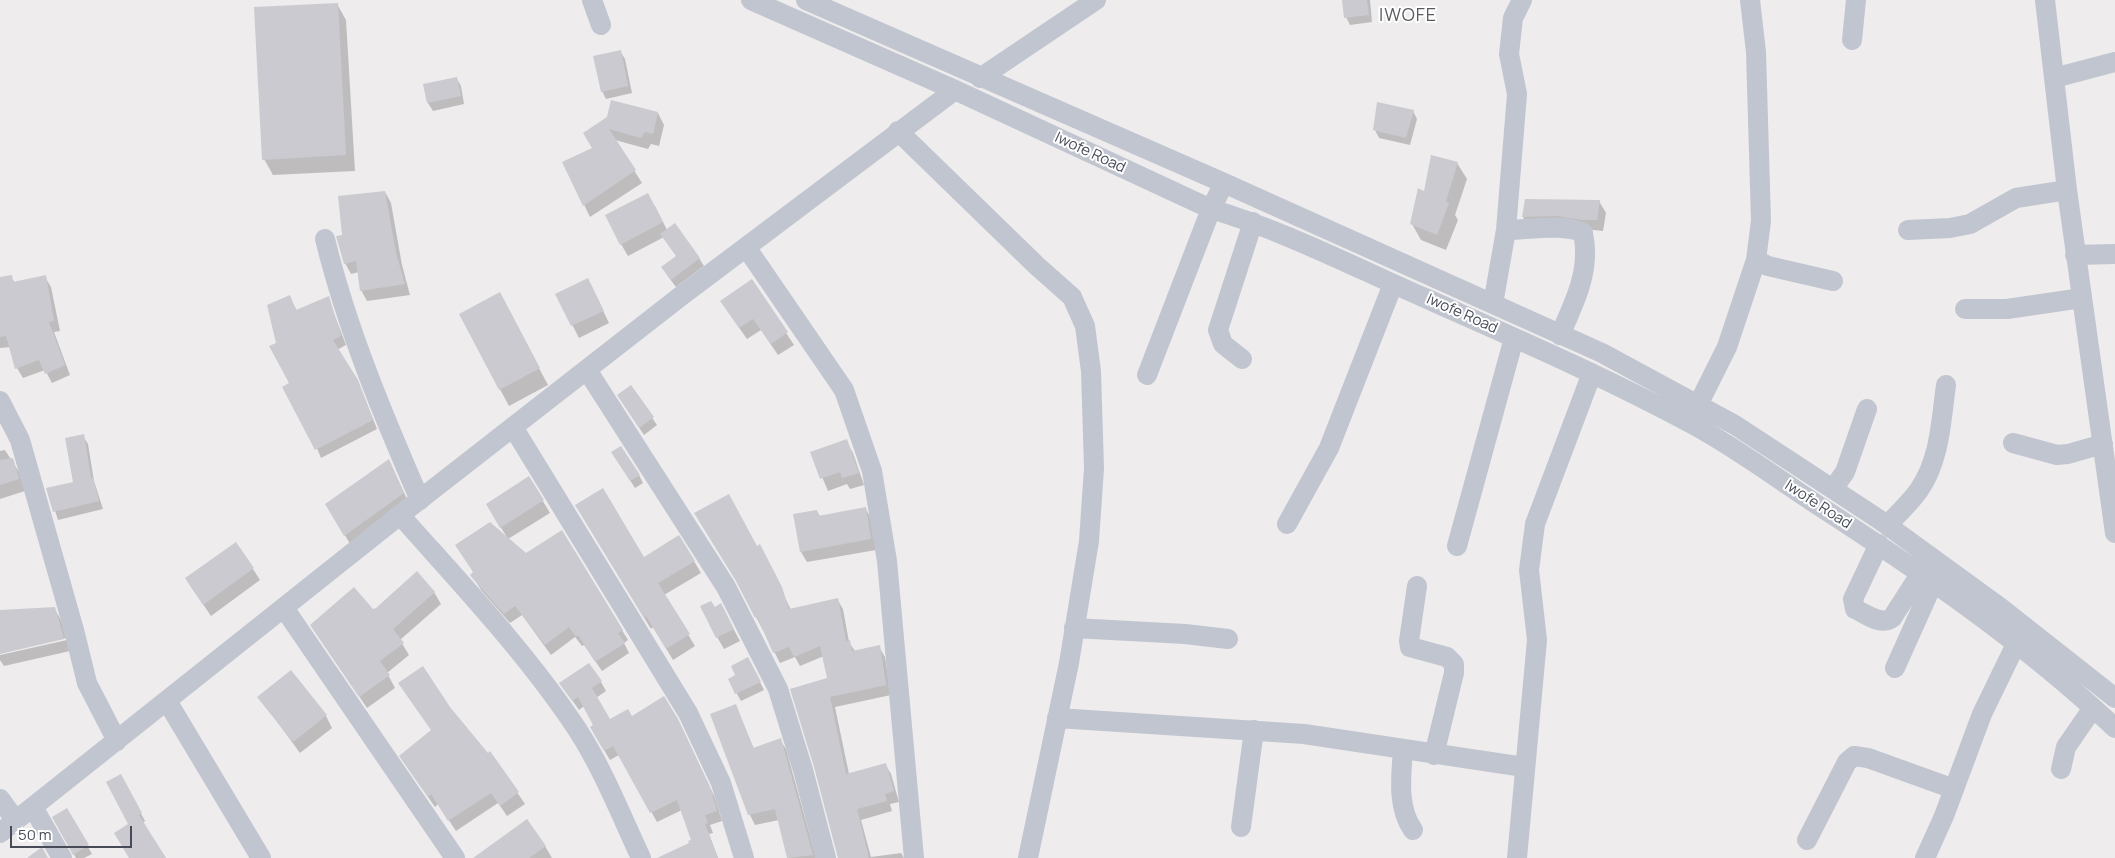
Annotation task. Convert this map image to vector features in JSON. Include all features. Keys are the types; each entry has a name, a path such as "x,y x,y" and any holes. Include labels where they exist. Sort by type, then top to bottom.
{"street":[{"path":"592,0 601,25"},
{"name":"Iwofe Road","path":"751,0 955,90 1211,209 1253,222 1592,373 1693,425 1928,577 2016,644 2094,708 2115,728"},
{"name":"Iwofe Road","path":"806,0 980,78 1224,183 1602,353 1734,425 1888,525 1947,567 2115,698"},
{"path":"980,78 1096,0"},
{"path":"1493,304 1506,230 1517,94 1508,54 1513,18 1522,0"},
{"path":"1698,405 1727,347 1756,260 1761,221 1756,52 1750,0"},
{"path":"1852,40 1856,0"},
{"path":"2045,0 2075,255 2115,533"},
{"path":"2054,78 2115,62"},
{"path":"0,834 513,427 898,131 955,90"},
{"path":"898,131 1072,298 1085,326 1091,371 1094,468 1089,542 1057,718 1028,858"},
{"path":"1146,375 1211,209 1224,183"},
{"path":"1908,230 1950,228 1970,224 2016,198 2067,190"},
{"path":"1242,359 1223,344 1218,330 1253,222"},
{"path":"1506,230 1563,228 1577,229 1583,233 1585,256 1582,282 1560,334"},
{"path":"325,239 335,281 373,391 420,500"},
{"path":"746,247 844,390 872,471 887,561 914,858"},
{"path":"2075,255 2115,254"},
{"path":"1756,260 1768,266 1833,281"},
{"path":"1287,524 1328,448 1393,284"},
{"path":"1965,309 2007,309 2082,298"},
{"path":"1457,546 1514,338"},
{"path":"587,370 726,586 778,689 803,770 826,858"},
{"path":"1517,858 1537,640 1529,570 1535,524 1592,373"},
{"path":"1888,525 1918,491 1928,475 1936,456 1946,385"},
{"path":"0,401 20,440 74,630 87,683 117,741"},
{"path":"1833,489 1845,472 1867,409"},
{"path":"513,427 688,713 722,783 744,858"},
{"path":"2013,442 2057,455 2068,454 2103,444"},
{"path":"400,516 503,631 577,729 609,789 641,858"},
{"path":"1879,544 1853,599 1856,608 1882,622 1887,622 1928,577"},
{"path":"1895,668 1928,577"},
{"path":"1417,586 1409,641 1410,647 1447,657 1454,664 1454,673 1434,755"},
{"path":"284,608 455,858"},
{"path":"1074,628 1186,634 1228,639"},
{"path":"1925,858 1954,789 1982,714 2016,644"},
{"path":"2096,682 2108,680 2115,674"},
{"path":"167,701 261,858"},
{"path":"2061,769 2066,746 2094,708"},
{"path":"1057,718 1304,734 1524,768"},
{"path":"1240,827 1254,730"},
{"path":"1403,750 1402,806 1407,822 1413,830"},
{"path":"1807,840 1847,762 1854,756 1868,758 1954,789"},
{"path":"0,799 16,821"},
{"path":"33,807 62,858"}],"building":[{"path":"1342,0 1367,0 1369,15 1344,18"},
{"path":"338,3 346,155 262,160 254,7"},
{"path":"621,50 628,86 601,92 593,56"},
{"path":"457,77 461,96 427,103 423,84"},
{"path":"611,100 658,112 653,134 645,132 641,138 609,129 636,170 583,206 562,162 592,148 583,133 607,117"},
{"path":"1377,102 1414,110 1406,138 1373,130"},
{"path":"1431,155 1458,162 1446,201 1449,203 1437,235 1410,224 1418,188 1424,191"},
{"path":"385,191 396,253 405,284 360,291 356,261 344,264 336,236 342,235 338,196"},
{"path":"648,193 663,222 620,245 605,215"},
{"path":"1525,199 1600,200 1597,220 1583,220 1557,216 1522,217"},
{"path":"675,223 700,258 671,280 661,267 676,256 660,234"},
{"path":"12,275 13,282 46,275 54,321 49,322 65,365 45,374 39,360 15,369 6,336 0,337 0,277"},
{"path":"588,278 604,311 571,326 555,294"},
{"path":"752,279 788,332 771,344 753,319 739,328 720,301"},
{"path":"500,292 540,368 499,390 459,314"},
{"path":"290,295 296,310 329,296 341,336 333,340 358,380 373,420 315,450 282,387 289,383 269,346 276,343 267,305"},
{"path":"631,385 654,417 639,428 617,395"},
{"path":"84,434 91,478 93,477 99,501 53,512 46,488 73,482 65,438"},
{"path":"847,439 859,473 842,478 840,472 820,479 810,452"},
{"path":"621,446 640,475 630,481 611,452"},
{"path":"13,458 19,479 0,485 0,460"},
{"path":"389,459 404,493 344,536 325,504"},
{"path":"529,476 544,500 500,528 486,504"},
{"path":"603,488 644,557 679,535 695,561 658,583 690,634 666,649 646,616 644,618 575,505"},
{"path":"729,494 757,546 760,544 782,587 789,609 838,598 846,641 850,640 852,651 880,645 886,685 830,697 846,774 886,763 894,791 885,794 887,801 857,809 869,858 838,858 814,767 790,689 827,678 820,646 794,657 789,647 773,653 757,616 755,618 736,581 694,513"},
{"path":"866,507 871,539 800,552 793,514 817,510 818,516"},
{"path":"490,522 526,553 562,530 623,630 618,633 625,643 595,662 578,635 576,637 569,627 545,645 515,606 504,614 470,575 473,572 455,545"},
{"path":"236,542 254,568 203,605 185,578"},
{"path":"417,571 435,592 393,629 404,643 380,661 390,675 359,697 310,625 354,587 373,609 376,608"},
{"path":"711,601 715,607 721,603 734,629 716,638 700,606"},
{"path":"55,607 64,639 0,654 0,610"},
{"path":"748,657 761,682 735,694 728,679 735,675 731,666"},
{"path":"589,663 602,681 592,688 610,719 628,709 632,716 664,696 678,719 710,787 717,811 705,815 708,823 705,824 718,858 657,858 689,843 688,841 691,840 677,800 650,813 613,746 604,751 590,727 593,725 578,697 572,701 559,683"},
{"path":"423,666 450,707 488,753 490,751 519,792 500,806 491,793 448,821 431,794 428,797 399,756 431,730 398,683"},
{"path":"291,670 327,715 293,742 257,697"},
{"path":"736,704 753,748 781,738 813,855 787,858 775,809 748,815 710,714"},
{"path":"121,774 142,813 139,815 166,858 129,858 114,833 128,824 106,782"},
{"path":"67,808 89,845 73,855 52,817"},
{"path":"527,819 546,846 529,858 473,858"},
{"path":"42,847 48,858 27,858"}],"district":[{"name":"IWOFE","path":"1408,16"}]}
